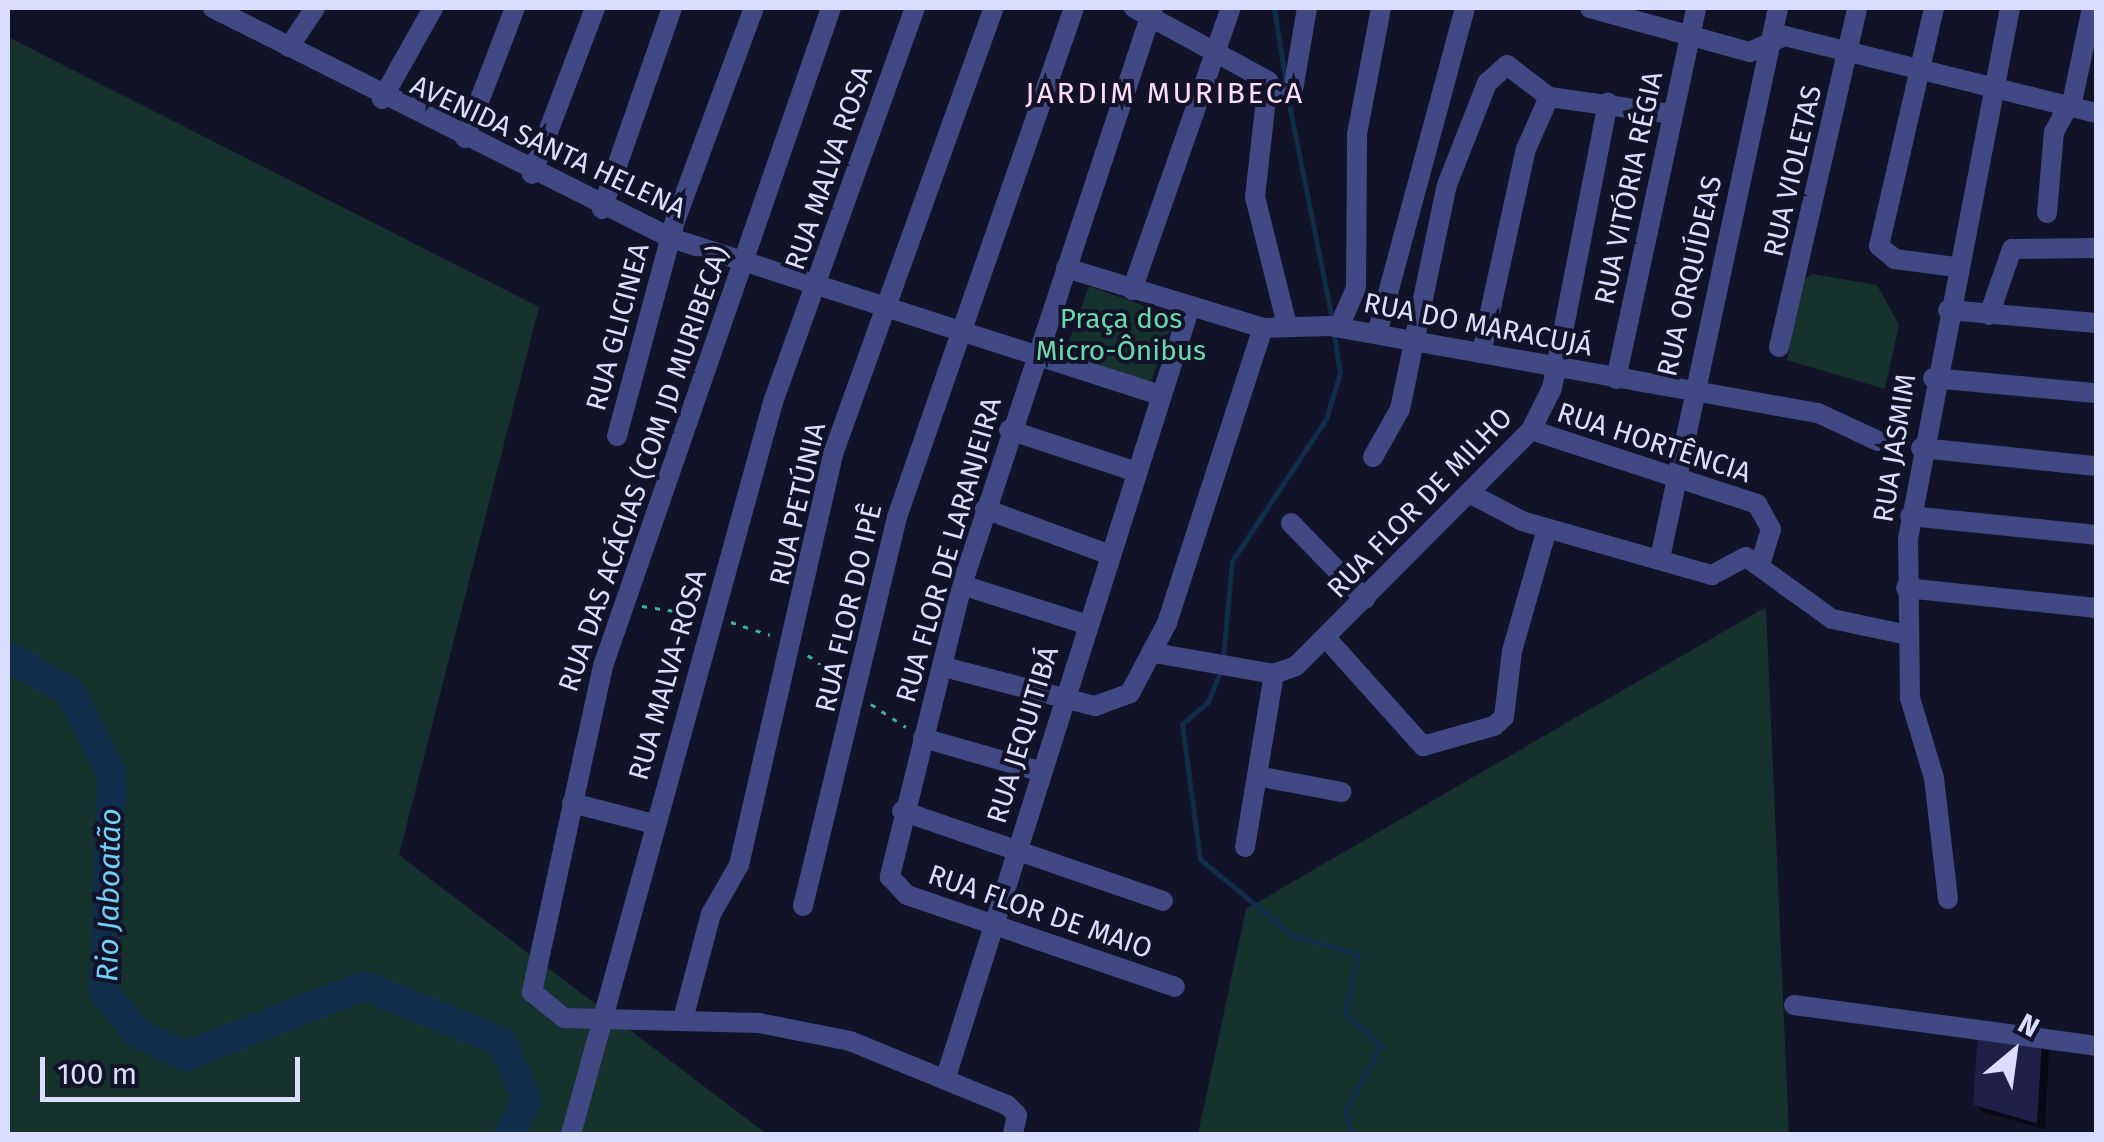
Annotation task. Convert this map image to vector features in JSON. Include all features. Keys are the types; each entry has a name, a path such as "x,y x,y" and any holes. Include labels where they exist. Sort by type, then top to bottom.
{"street":[{"path":"289,47 315,8"},
{"path":"382,100 433,8"},
{"path":"466,138 515,8"},
{"path":"532,174 595,8"},
{"path":"602,209 672,8"},
{"name":"RUA GLICINEA","path":"617,436 671,238 754,8"},
{"name":"RUA DAS ACÁCIAS (COM JD MURIBECA)","path":"604,1020 550,1013 532,992 602,666 831,8"},
{"name":"RUA MALVA ROSA","path":"791,346 820,280 914,8"},
{"name":"RUA PETÚNIA","path":"683,1019 712,909 739,865 833,454 894,304 994,8"},
{"name":"RUA FLOR DO IPÊ","path":"803,906 898,517 1074,8"},
{"path":"1132,290 1231,8"},
{"path":"1272,97 1293,90 1307,8"},
{"path":"1334,327 1356,288 1357,134 1382,8"},
{"path":"1377,334 1465,8"},
{"path":"1590,8 1750,52 1772,36 1848,50 2096,113"},
{"name":"RUA VITÓRIA RÉGIA","path":"1616,379 1696,8"},
{"name":"RUA ORQUÍDEAS","path":"1660,558 1691,397 1778,8"},
{"name":"RUA VIOLETAS","path":"1779,347 1857,8"},
{"path":"1934,8 1879,246 1894,258 1956,268"},
{"name":"RUA JASMIM","path":"1948,899 1903,634 1910,516 1932,378 2010,8"},
{"path":"2047,213 2054,132 2069,106 2092,8"},
{"name":"AVENIDA SANTA HELENA","path":"225,10 382,100 466,138 602,209 671,238 820,280 1160,395"},
{"path":"1146,10 1218,46 1268,81 1272,97 1255,197 1287,325"},
{"name":"RUA FLOR DE LARANJEIRA","path":"892,884 902,812 944,668 962,585 1009,430 1040,353 1146,10"},
{"path":"1373,457 1400,409 1447,185 1488,82 1507,66 1549,97 1608,102 1672,114"},
{"path":"1481,352 1526,149 1549,97"},
{"name":"RUA FLOR DE MILHO","path":"1274,674 1328,639 1530,430 1554,367 1608,102"},
{"path":"1988,315 2012,249 2096,248"},
{"name":"RUA DO MARACUJÁ","path":"1066,268 1188,310 1263,328 1334,327 1481,352 1691,397 1818,414 1878,440"},
{"name":"RUA JEQUITIBÁ","path":"945,1080 1060,700 1188,310"},
{"path":"1948,310 2096,324"},
{"path":"944,668 1060,700 1112,704 1154,653 1263,328"},
{"name":"RUA MALVA-ROSA","path":"572,1134 654,824 791,346"},
{"path":"1932,378 2096,393"},
{"path":"1009,430 1134,471"},
{"name":"RUA HORTÊNCIA","path":"1530,430 1678,479 1768,514 1760,562"},
{"path":"1921,448 2096,466"},
{"path":"1469,493 1546,529 1712,575 1736,557 1760,562 1832,618 1903,634"},
{"path":"985,509 1108,554"},
{"path":"1910,516 2096,535"},
{"name":"RUA FLOR DE MILHO","path":"1291,523 1365,599"},
{"path":"1328,639 1418,743 1504,717 1512,651 1546,529"},
{"path":"962,585 1084,624"},
{"path":"1906,588 2096,608"},
{"path":"1154,653 1274,674 1245,847"},
{"path":"923,738 1039,771"},
{"path":"1257,776 1342,792"},
{"path":"572,803 654,824"},
{"path":"902,812 1164,901"},
{"name":"RUA FLOR DE MAIO","path":"892,884 993,927 1174,987"},
{"path":"1794,1005 2096,1046"},
{"path":"604,1020 683,1019 815,1032 1013,1109 1012,1134"}],"green space":[{"path":"8,37 539,307 399,855 767,1134 8,1134"},
{"path":"1813,274 1877,285 1899,325 1885,389 1787,360 1802,280"},
{"name":"Praça dos Micro-Ônibus","path":"1089,286 1175,317 1150,385 1064,354"},
{"path":"1766,607 1789,1134 1198,1134 1246,909"}],"building":[{"path":"1978,1031 2042,1041 2037,1123 1973,1105"}],"waterway":[{"path":"1274,8 1286,84"},
{"path":"1288,99 1332,319"},
{"path":"1223,658 1232,561 1326,419 1340,373 1334,335"},
{"name":"Rio Jaboatão","path":"8,657 70,691 112,775 104,991 136,1032 185,1056 364,986 502,1042 527,1100 509,1134"},
{"path":"1220,672 1208,702 1182,724 1200,859 1293,936 1358,954 1345,1013 1381,1045 1346,1110 1351,1134"}],"district":[{"name":"JARDIM MURIBECA","path":"1165,93"}]}
